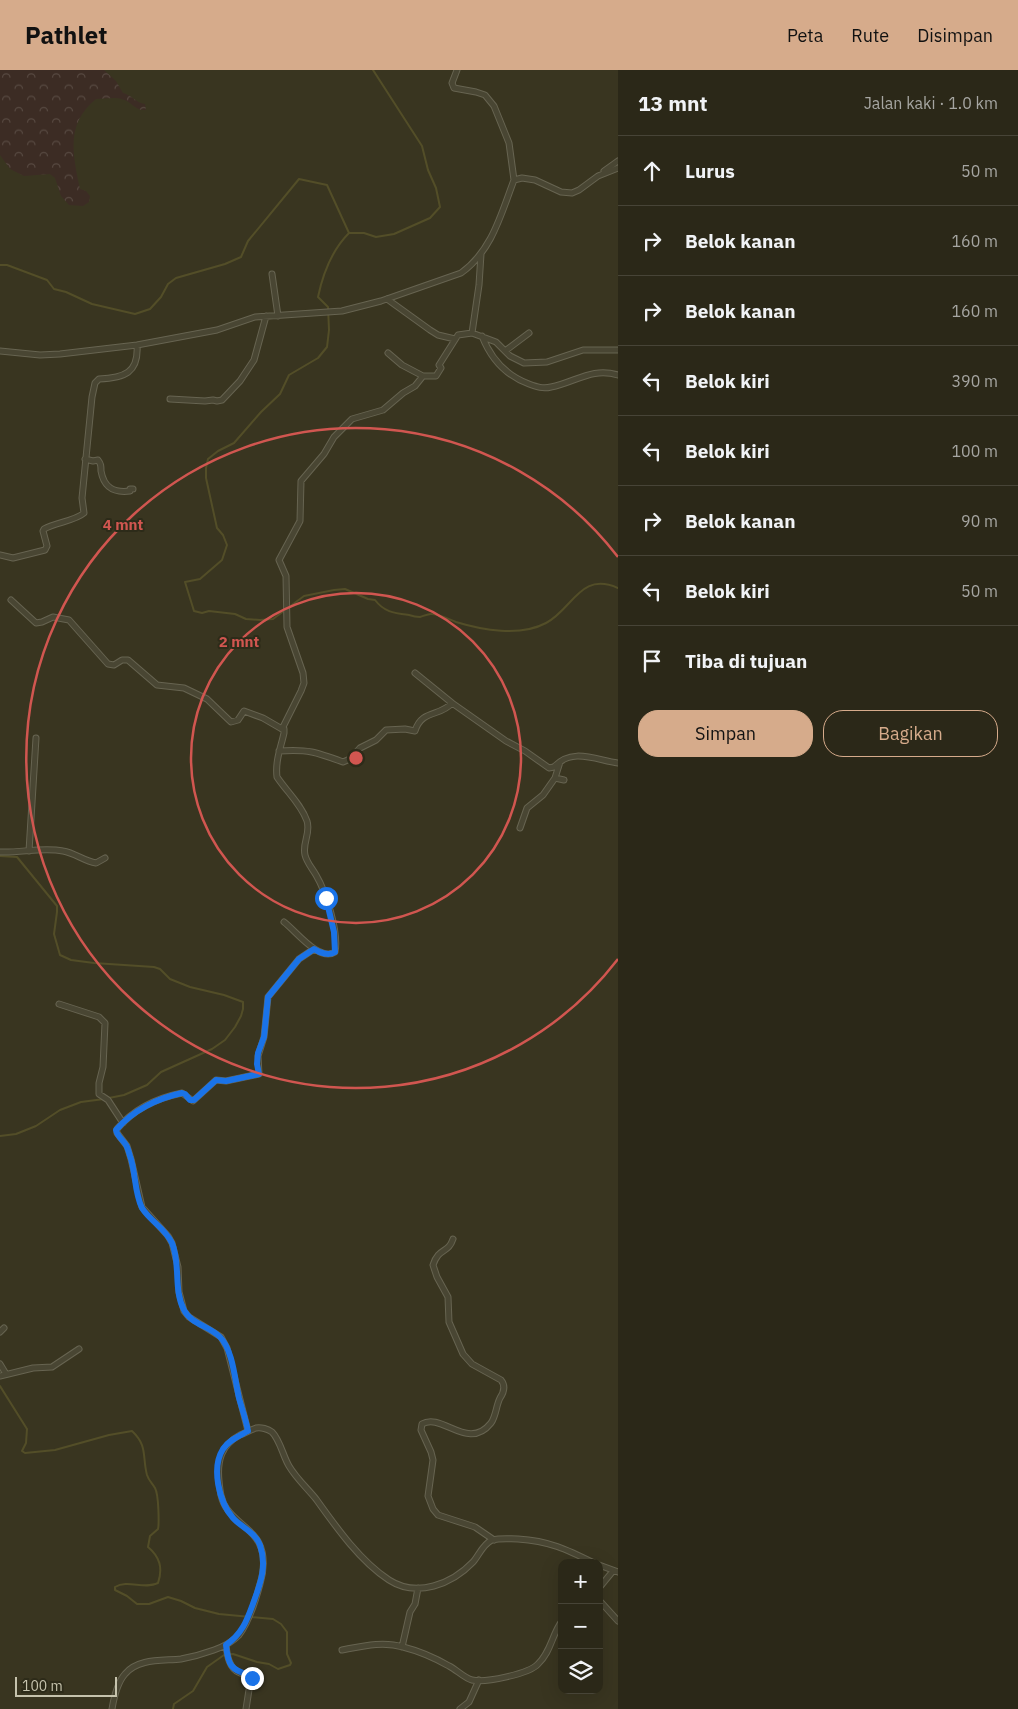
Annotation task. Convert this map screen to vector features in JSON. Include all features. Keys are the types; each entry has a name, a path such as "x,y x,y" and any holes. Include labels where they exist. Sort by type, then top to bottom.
{"street":[{"path":"0,352 50,355 137,345 216,330 250,318 328,312 360,306 387,299 460,273 481,253 490,240 497,227 514,180 512,154 494,106 485,95 454,88 453,79 457,70"},
{"path":"514,180 522,178 535,180 566,193 578,191 618,161"},
{"path":"598,176 618,168"},
{"path":"472,333 481,253"},
{"path":"272,274 278,316"},
{"path":"387,299 438,335 455,339"},
{"path":"170,399 222,400 240,381 254,360 266,316"},
{"path":"388,352 402,365 424,376 436,376 441,368 439,365 458,335 472,333 496,342 516,360 529,363 547,362 583,350 618,350"},
{"path":"505,351 529,333"},
{"path":"482,336 491,354 505,371 514,378 537,387 550,387 592,373 618,375"},
{"path":"0,555 13,558 45,550 47,544 43,531 44,528 76,518 84,513 81,499 95,383 99,379 113,378 129,372 135,364 138,354 137,345"},
{"path":"282,729 304,683 303,673 288,633 285,572 279,560 300,522 301,481 324,454 334,437 350,420 354,417 383,410 402,393 415,386 424,376"},
{"path":"85,459 98,460 103,480 108,487 117,492 133,489"},
{"path":"11,600 36,623 53,617 68,620 108,664 128,660 158,685 184,688 207,699 232,722 238,720 244,711 284,729 276,767 277,777 298,804 307,821 308,833 304,851 321,887 334,932 336,949 334,953 324,954 314,949 284,922"},
{"path":"415,673 452,703 511,744 534,757 544,766 552,768 570,756 581,756 618,763"},
{"path":"279,751 299,749 316,752 343,762 350,759 360,748 376,740 386,730 404,729 415,731 417,724 424,716 440,711 452,703"},
{"path":"29,851 36,738"},
{"path":"520,828 528,808 544,795 555,778 560,762"},
{"path":"555,778 564,780"},
{"path":"0,852 52,849 75,853 96,863 105,858"},
{"path":"248,1431 226,1348 221,1337 189,1317 184,1311 179,1292 177,1260 172,1243 142,1207 127,1146 116,1132 123,1123 141,1108 161,1099 182,1093 190,1100 194,1100 216,1080 226,1081 259,1074 257,1064 258,1053 264,1037 268,997 299,959 314,949"},
{"path":"59,1004 99,1017 105,1023 104,1058 99,1083 99,1094 108,1100 123,1123"},
{"path":"453,1238 450,1247 439,1253 433,1265 434,1272 448,1297 448,1317 451,1329 463,1354 472,1364 501,1380 504,1383 504,1387 493,1420 482,1431 475,1434 466,1434 437,1423 429,1422 422,1424 421,1430 433,1460 428,1496 433,1509 438,1515 475,1527 494,1540"},
{"path":"0,1376 32,1368 52,1367 79,1348"},
{"path":"0,1364 6,1374"},
{"path":"112,1709 117,1688 122,1678 139,1664 195,1656 226,1645 238,1636 248,1617 262,1574 263,1559 260,1545 254,1535 234,1518 225,1507 220,1496 218,1472 223,1450 234,1439 248,1431 261,1428 275,1436 290,1468 315,1498 343,1537 388,1580 402,1586 418,1588 440,1585 464,1571 484,1547 494,1540 505,1538 551,1544 585,1559"},
{"path":"603,1566 615,1571 603,1584"},
{"path":"402,1647 418,1588"},
{"path":"603,1604 618,1620"},
{"path":"342,1650 369,1644 402,1647 430,1656 467,1678 479,1680 520,1674 536,1666 544,1658 558,1629"},
{"path":"226,1645 228,1657 236,1671 251,1677 246,1709"},
{"path":"460,1709 469,1702 479,1680"}],"green space":[{"path":"0,70 104,70 116,81 123,93 145,104 146,110 142,110 119,98 96,99 79,119 75,129 75,164 80,189 86,191 90,196 89,202 83,206 69,205 61,196 55,178 50,174 24,176 10,169 0,155"}],"waterway":[{"path":"373,70 422,146 428,170 436,188 440,207 430,218 394,234 376,237 364,233 349,233 329,262 318,297 328,307 329,330 327,347 318,358 289,375 280,394 261,412 234,443 218,451 208,459 206,478 217,528 223,535 227,545 222,560 200,579 185,582 194,611 235,614 246,619 273,619 304,596 345,589 375,600 382,607 394,613 419,617 434,614 477,628 513,631 525,630 546,623 555,617 578,594 595,584 605,584 618,588"},
{"path":"0,265 7,265 47,280 54,289 66,292 92,304 135,314 150,309 161,297 168,284 176,278 225,264 241,257 248,241 299,179 327,185 349,233"},
{"path":"0,856 17,857 57,906 54,934 60,955 71,960 94,963 154,967 160,969 170,979 190,987 224,995 243,1002 241,1016 225,1040 212,1049 161,1072 147,1085 124,1095 109,1098"},
{"path":"0,1136 16,1134 36,1126 60,1110 81,1102 104,1099"},
{"path":"0,1386 27,1429 26,1443 22,1451 25,1453 55,1450 109,1435 132,1431 137,1436 144,1451 147,1475 155,1488 157,1497 158,1529 150,1536 148,1547 158,1559 160,1572 158,1583 153,1585 125,1584 115,1587 115,1590 137,1604 149,1604 168,1597 195,1608 219,1614 273,1619 281,1624 287,1632 287,1654 290,1665 278,1669 269,1664 233,1654 224,1655 207,1667 193,1691 174,1704 173,1709"}],"route":[{"path":"252,1678 233,1668 228,1659 226,1645 238,1636 243,1629 260,1586 263,1559 260,1545 254,1535 234,1518 225,1507 220,1496 218,1472 223,1450 234,1439 248,1431 246,1420 232,1365 221,1337 189,1317 184,1311 179,1292 177,1260 172,1243 142,1207 127,1146 116,1130 141,1108 161,1099 182,1093 192,1101 216,1080 226,1081 259,1074 257,1064 258,1053 264,1037 268,997 299,959 314,949 324,954 335,952 333,924 326,898"}]}
